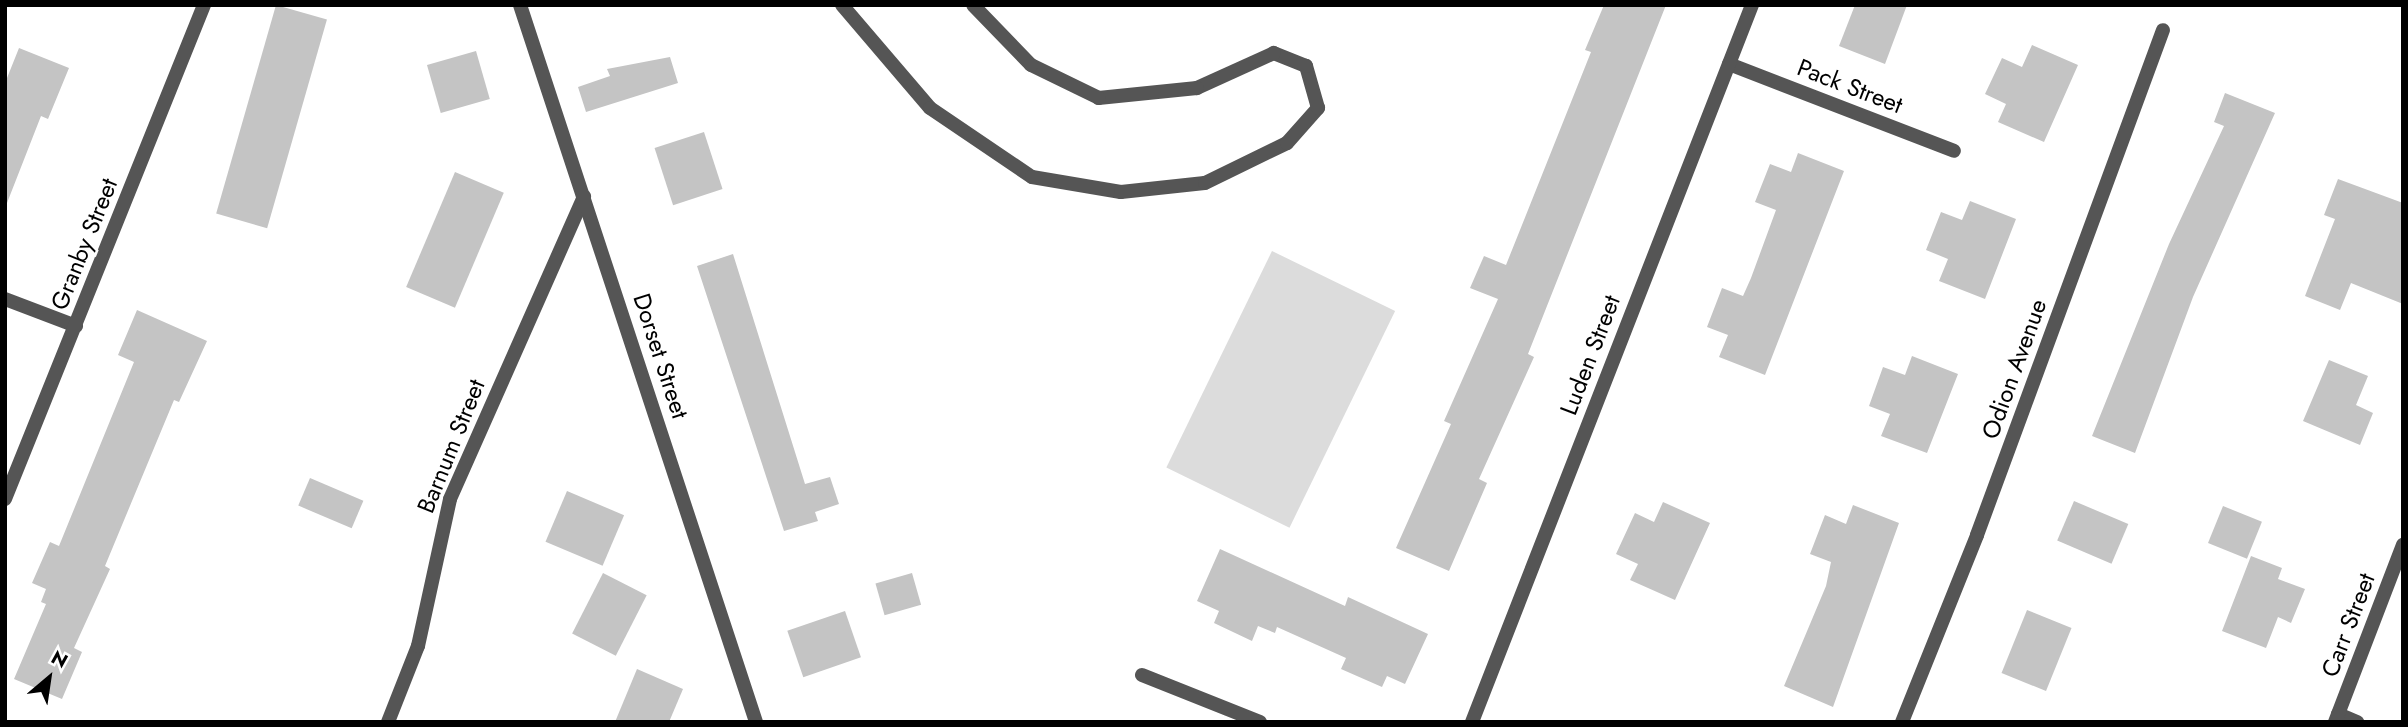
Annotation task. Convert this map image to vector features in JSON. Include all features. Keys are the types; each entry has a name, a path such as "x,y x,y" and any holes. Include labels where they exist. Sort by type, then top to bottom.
{"street":[{"name":"Granby Street","path":"5,499 204,5"},
{"name":"Dorset Street","path":"520,5 756,722"},
{"path":"842,5 930,108 1032,177 1121,192 1205,183 1287,143 1318,108 1306,66 1274,53 1197,88 1098,98 1031,65 973,5"},
{"name":"Luden Street","path":"1472,722 1752,5"},
{"name":"Odion Avenue","path":"1902,722 1977,535 2163,30"},
{"name":"Pack Street","path":"1729,64 1954,151"},
{"name":"Barnum Street","path":"388,722 418,646 454,490 584,196"},
{"path":"5,299 76,326"},
{"name":"Carr Street","path":"2337,718 2403,545"},
{"path":"1142,674 1260,722"},
{"path":"2337,718 2357,722"}],"shaded area":[{"path":"1272,251 1395,311 1289,528 1166,468"}],"building":[{"path":"276,5 327,20 267,228 216,214"},
{"path":"1604,5 1666,5 1528,354 1534,357 1479,479 1487,483 1449,571 1396,548 1451,424 1444,421 1498,299 1470,288 1484,256 1506,265 1591,52 1585,50"},
{"path":"1855,5 1907,5 1885,64 1839,46"},
{"path":"2032,45 2078,65 2044,142 1998,122 2006,104 1985,94 2002,58 2022,67"},
{"path":"19,48 69,68 48,119 41,116 7,203 5,83"},
{"path":"476,51 490,99 441,113 427,65"},
{"path":"670,57 678,83 586,112 578,87 610,76 607,69"},
{"path":"2225,93 2275,113 2193,297 2135,453 2092,436 2169,244 2224,126 2214,122"},
{"path":"704,132 723,189 673,205 655,148"},
{"path":"1798,153 1844,171 1765,375 1719,357 1728,335 1707,327 1722,288 1743,296 1751,278 1776,210 1755,202 1770,164 1791,172"},
{"path":"455,172 504,193 455,308 406,287"},
{"path":"2338,179 2403,203 2403,304 2351,283 2340,310 2305,296 2335,219 2324,215"},
{"path":"1970,201 2016,219 1985,299 1939,281 1948,259 1926,250 1941,212 1962,220"},
{"path":"733,254 805,484 830,477 839,504 815,512 818,521 784,531 697,266"},
{"path":"137,310 207,341 179,402 174,400 105,566 110,569 74,648 82,652 62,699 14,679 46,604 41,602 46,589 32,583 50,542 59,546 134,362 118,355"},
{"path":"1912,356 1958,374 1927,453 1881,436 1890,414 1869,406 1883,367 1905,375"},
{"path":"2329,360 2368,376 2356,405 2373,413 2360,445 2303,421"},
{"path":"310,478 363,501 352,528 298,506"},
{"path":"567,491 624,515 603,566 546,542"},
{"path":"2074,501 2128,524 2112,564 2057,541"},
{"path":"1663,502 1710,523 1675,600 1630,580 1638,564 1616,554 1635,513 1654,522"},
{"path":"1853,505 1899,523 1833,707 1784,686 1826,586 1831,562 1810,554 1825,515 1846,524"},
{"path":"2223,506 2262,522 2247,559 2208,543"},
{"path":"1220,549 1345,606 1348,597 1428,634 1405,684 1387,676 1382,687 1341,669 1346,658 1277,627 1275,633 1258,626 1252,641 1214,623 1219,611 1197,601"},
{"path":"2251,556 2282,568 2278,579 2305,589 2291,623 2278,617 2266,648 2222,631"},
{"path":"603,573 647,595 616,656 572,634"},
{"path":"912,573 921,605 885,615 875,583"},
{"path":"2027,610 2072,628 2046,691 2002,673"},
{"path":"845,611 861,657 803,677 787,631"},
{"path":"637,669 683,689 669,722 615,722"}]}
